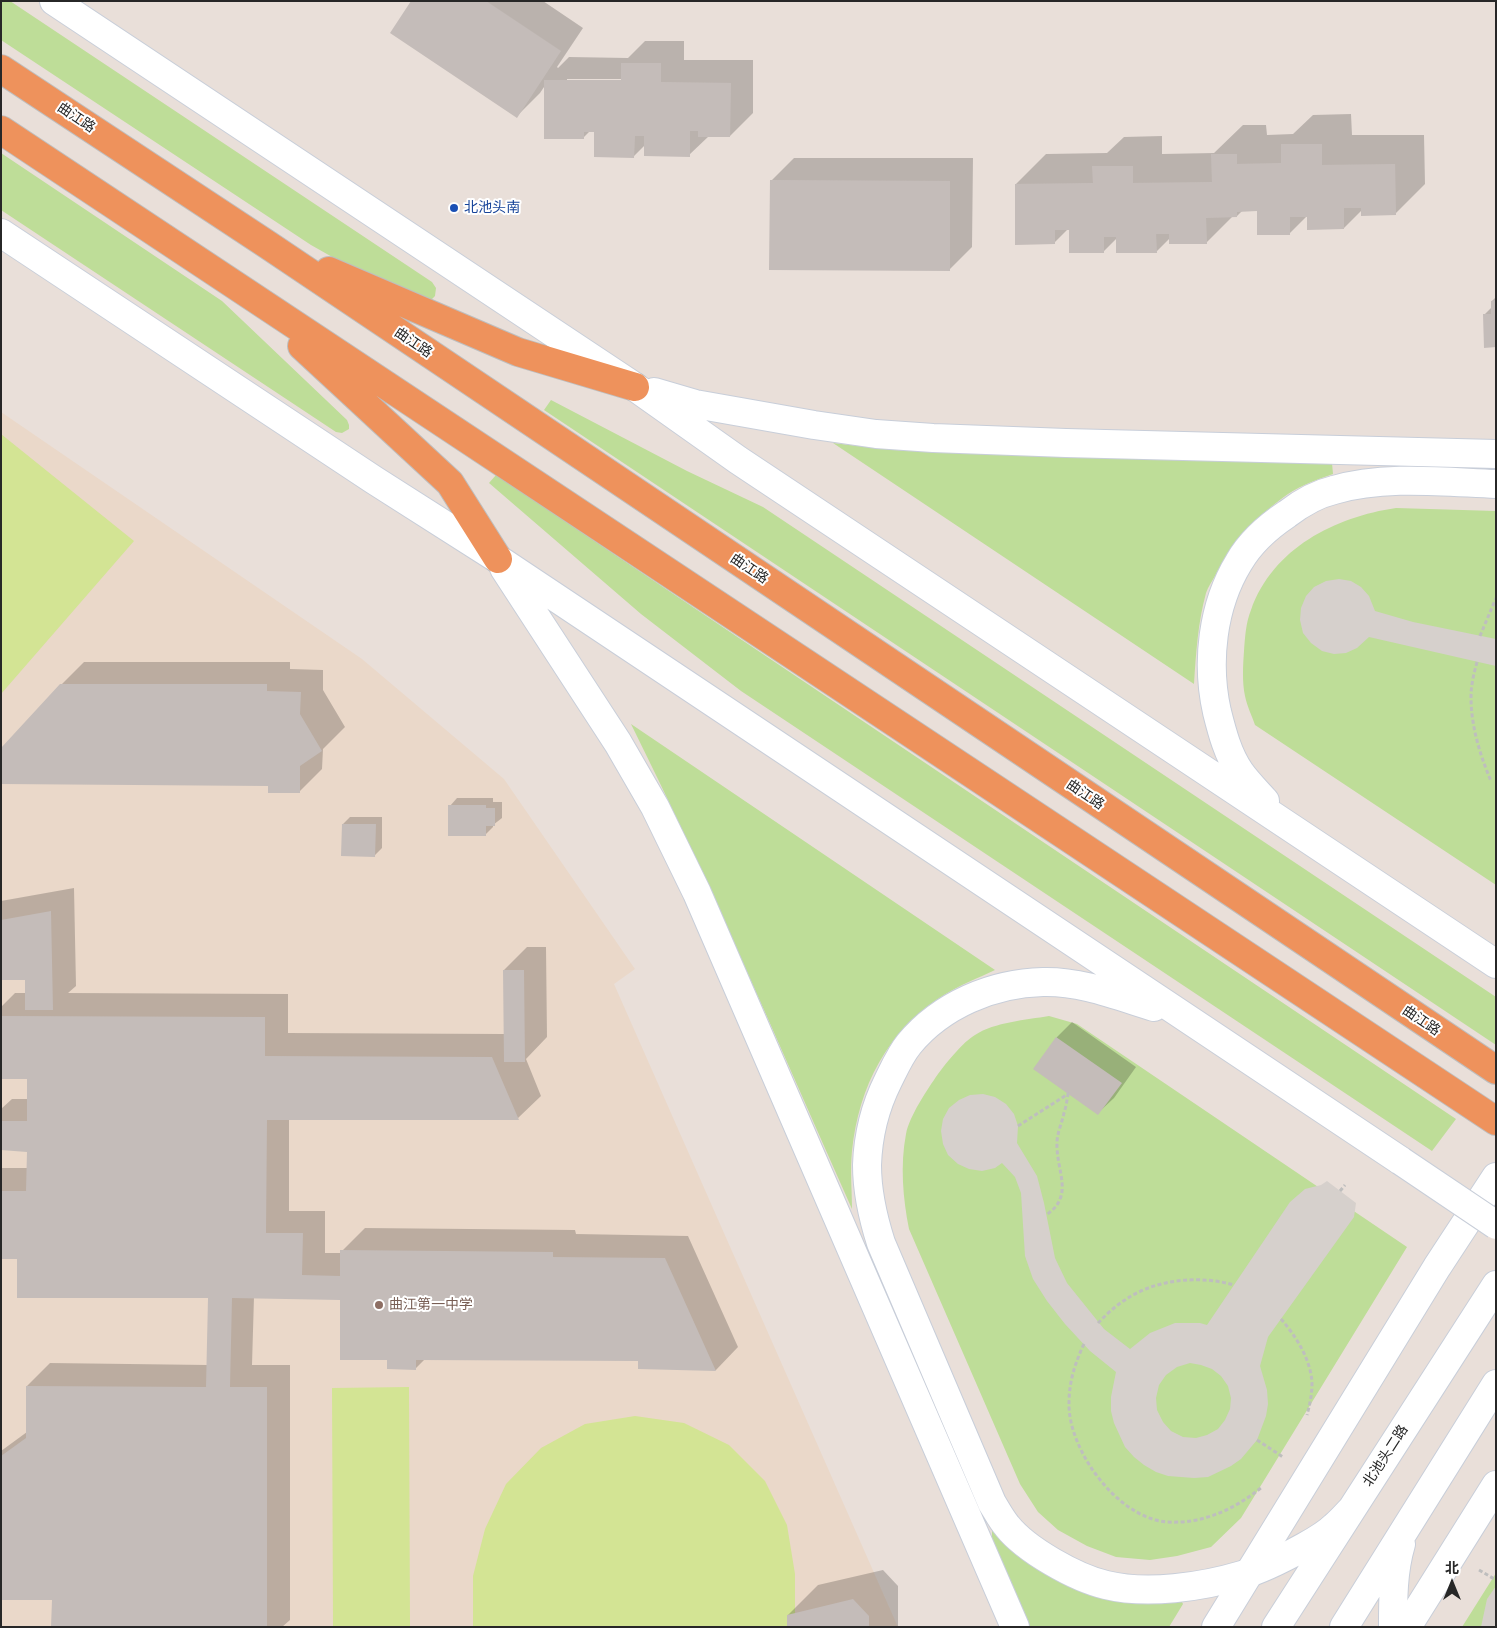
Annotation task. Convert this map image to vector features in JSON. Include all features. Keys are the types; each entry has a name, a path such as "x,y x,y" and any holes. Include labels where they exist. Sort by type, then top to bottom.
{"highway":[{"name":"曲江路","path":"1,69 268,245 1496,1070"},
{"path":"1,130 1496,1121"},
{"path":"268,245 518,352 636,387"},
{"path":"240,289 450,483 498,559"}],"main road":[{"path":"54,1 636,387 746,466 1496,964"},
{"path":"1,233 366,475 498,559 1496,1225"},
{"path":"636,387 695,404 876,434 1066,443 1496,454"},
{"path":"1311,842 1264,800 1239,771 1224,740 1215,702 1212,673 1213,646 1218,615 1226,587 1239,561 1256,540 1275,522 1299,505 1332,490 1363,483 1394,481 1496,484"},
{"path":"498,559 618,743 655,807 697,893 1015,1627"},
{"path":"1186,1018 1106,992 1069,984 1047,982 1018,984 990,991 943,1013 924,1028 908,1045 882,1094 874,1116 868,1165 869,1194 874,1221 881,1243 988,1494 997,1511 1025,1544 1050,1560 1076,1574 1106,1585 1137,1589 1170,1588 1209,1583 1274,1563 1320,1538 1335,1527 1351,1510"},
{"path":"1216,1627 1437,1267 1496,1177"},
{"name":"北池头二路","path":"1276,1627 1496,1285"},
{"path":"1344,1627 1496,1384"},
{"path":"1407,1627 1496,1485"},
{"path":"1393,1627 1393,1594 1396,1562 1407,1526"}],"path":[{"path":"1480,636 1496,598"},
{"path":"1477,662 1471,696 1473,718 1482,760 1491,781"},
{"path":"1018,1126 1068,1094 1056,1142 1062,1195 1060,1203 1055,1210 1046,1216"},
{"path":"1340,1191 1345,1185"},
{"path":"1098,1323 1126,1299 1164,1283 1185,1280 1234,1285"},
{"path":"1281,1319 1300,1345 1308,1363 1312,1382 1311,1400 1306,1419"},
{"path":"1084,1344 1075,1363 1070,1383 1068,1404 1072,1424 1078,1444 1088,1462 1115,1497 1128,1507 1147,1517 1167,1522 1189,1521 1213,1516 1227,1510 1264,1486"},
{"path":"1257,1440 1285,1459"},
{"path":"1479,1570 1496,1580"}],"shaded area":[{"name":"曲江第一中学","path":"1,412 362,659 504,779 635,969 614,984 898,1627 1,1627"},
{"path":"1339,579 1351,581 1361,587 1369,596 1375,611 1413,622 1496,639 1496,666 1369,637 1357,648 1346,653 1334,654 1322,651 1311,643 1303,633 1300,620 1301,608 1306,596 1314,587 1326,581"},
{"path":"983,1094 995,1097 1006,1104 1014,1114 1018,1126 1017,1143 1037,1176 1055,1258 1067,1283 1104,1329 1130,1349 1150,1333 1175,1323 1200,1323 1207,1325 1290,1202 1305,1189 1321,1185 1327,1181 1356,1203 1354,1217 1268,1337 1260,1366 1267,1390 1268,1404 1266,1416 1257,1440 1241,1459 1208,1477 1168,1476 1144,1465 1125,1447 1114,1423 1111,1411 1111,1397 1116,1372 1090,1351 1065,1324 1033,1279 1025,1256 1021,1193 1015,1177 1002,1163 995,1168 982,1171 969,1169 958,1164 948,1155 943,1144 941,1131 943,1119 949,1108 959,1100 970,1095","holes":["1190,1363 1212,1369 1221,1376 1228,1386 1231,1398 1230,1409 1218,1429 1196,1438 1183,1437 1171,1431 1163,1422 1157,1410 1156,1398 1159,1385 1166,1375 1177,1367"]},
{"path":"1496,1586 1496,1627 1481,1627 1487,1599"}],"green space":[{"path":"1,1 10,1 432,282 436,288 435,296 430,301 423,300 334,258 311,245 1,40"},
{"path":"1,153 222,301 347,420 349,429 342,433 336,432 1,210"},
{"path":"551,400 687,471 763,507 1496,997 1496,1045 544,410"},
{"path":"1,434 134,541 1,694"},
{"path":"833,443 894,450 1332,463 1333,474 1299,488 1277,502 1256,521 1229,553 1210,584 1203,604 1199,626 1194,684"},
{"path":"496,475 1456,1119 1432,1151 741,691 641,614 489,483"},
{"path":"1396,508 1496,511 1496,885 1255,725 1246,700 1243,685 1243,668 1248,620 1261,588 1274,569 1290,553 1309,539 1329,528 1373,512"},
{"path":"631,724 995,970 950,991 924,1009 907,1025 879,1062 861,1104 856,1127 851,1158 852,1209 717,905"},
{"path":"1049,1016 1077,1024 1407,1247 1241,1518 1211,1547 1177,1556 1150,1560 1116,1557 1087,1546 1058,1530 1038,1512 1020,1484 909,1229 903,1182 904,1146 911,1119 929,1087 955,1053 975,1035 1001,1024"},
{"path":"409,1387 410,1627 333,1627 332,1388"},
{"path":"635,1416 684,1423 729,1445 765,1481 787,1525 795,1574 795,1627 473,1627 473,1576 485,1529 506,1484 541,1448 585,1424"},
{"path":"992,1530 1041,1571 1068,1584 1180,1598 1183,1604 1169,1627 1028,1627 992,1540"},
{"path":"1496,1573 1496,1627 1462,1627"}],"building":[{"path":"411,1 486,1 561,51 517,118 390,33"},
{"path":"621,63 661,63 661,82 731,83 730,137 698,137 698,131 690,131 690,157 644,156 644,136 635,136 634,158 594,157 594,132 584,132 584,139 544,139 544,80 621,80"},
{"path":"1281,144 1322,144 1322,165 1395,164 1396,215 1361,216 1361,208 1344,208 1344,229 1307,230 1307,217 1290,217 1290,235 1257,235 1257,211 1237,212 1237,217 1206,218 1207,244 1169,244 1169,234 1156,234 1157,253 1116,253 1116,237 1104,237 1104,253 1069,253 1069,230 1055,230 1055,244 1015,245 1015,184 1093,183 1092,166 1133,166 1133,183 1212,182 1211,154 1237,154 1237,164 1281,163"},
{"path":"770,180 950,181 950,271 769,270"},
{"path":"1496,300 1496,347 1484,348 1483,314 1491,314 1491,301"},
{"path":"60,684 267,684 267,691 301,692 300,714 322,751 300,766 300,793 268,793 268,786 1,784 1,748"},
{"path":"448,805 486,805 486,808 495,808 495,826 486,826 486,836 448,836"},
{"path":"342,824 376,824 375,857 341,856"},
{"path":"51,911 53,1010 25,1010 25,980 1,980 1,920"},
{"path":"503,970 524,970 525,1062 504,1062"},
{"path":"1,1016 265,1017 265,1056 492,1057 519,1120 267,1120 266,1233 303,1233 302,1275 340,1276 340,1250 553,1252 553,1257 665,1258 716,1371 638,1369 638,1361 416,1360 416,1370 387,1369 387,1360 340,1360 340,1300 232,1298 230,1387 267,1387 267,1627 51,1627 52,1600 1,1600 1,1456 26,1438 26,1386 206,1387 208,1298 17,1298 17,1259 1,1259 1,1191 26,1191 27,1152 1,1150 1,1121 27,1121 27,1079 1,1079"},
{"path":"1056,1037 1122,1083 1098,1115 1033,1069"},
{"path":"853,1599 869,1616 869,1627 787,1627 787,1615"}],"place":[{"name":"北池头南","path":"454,208"},
{"name":"曲江第一中学","path":"379,1305"}]}
